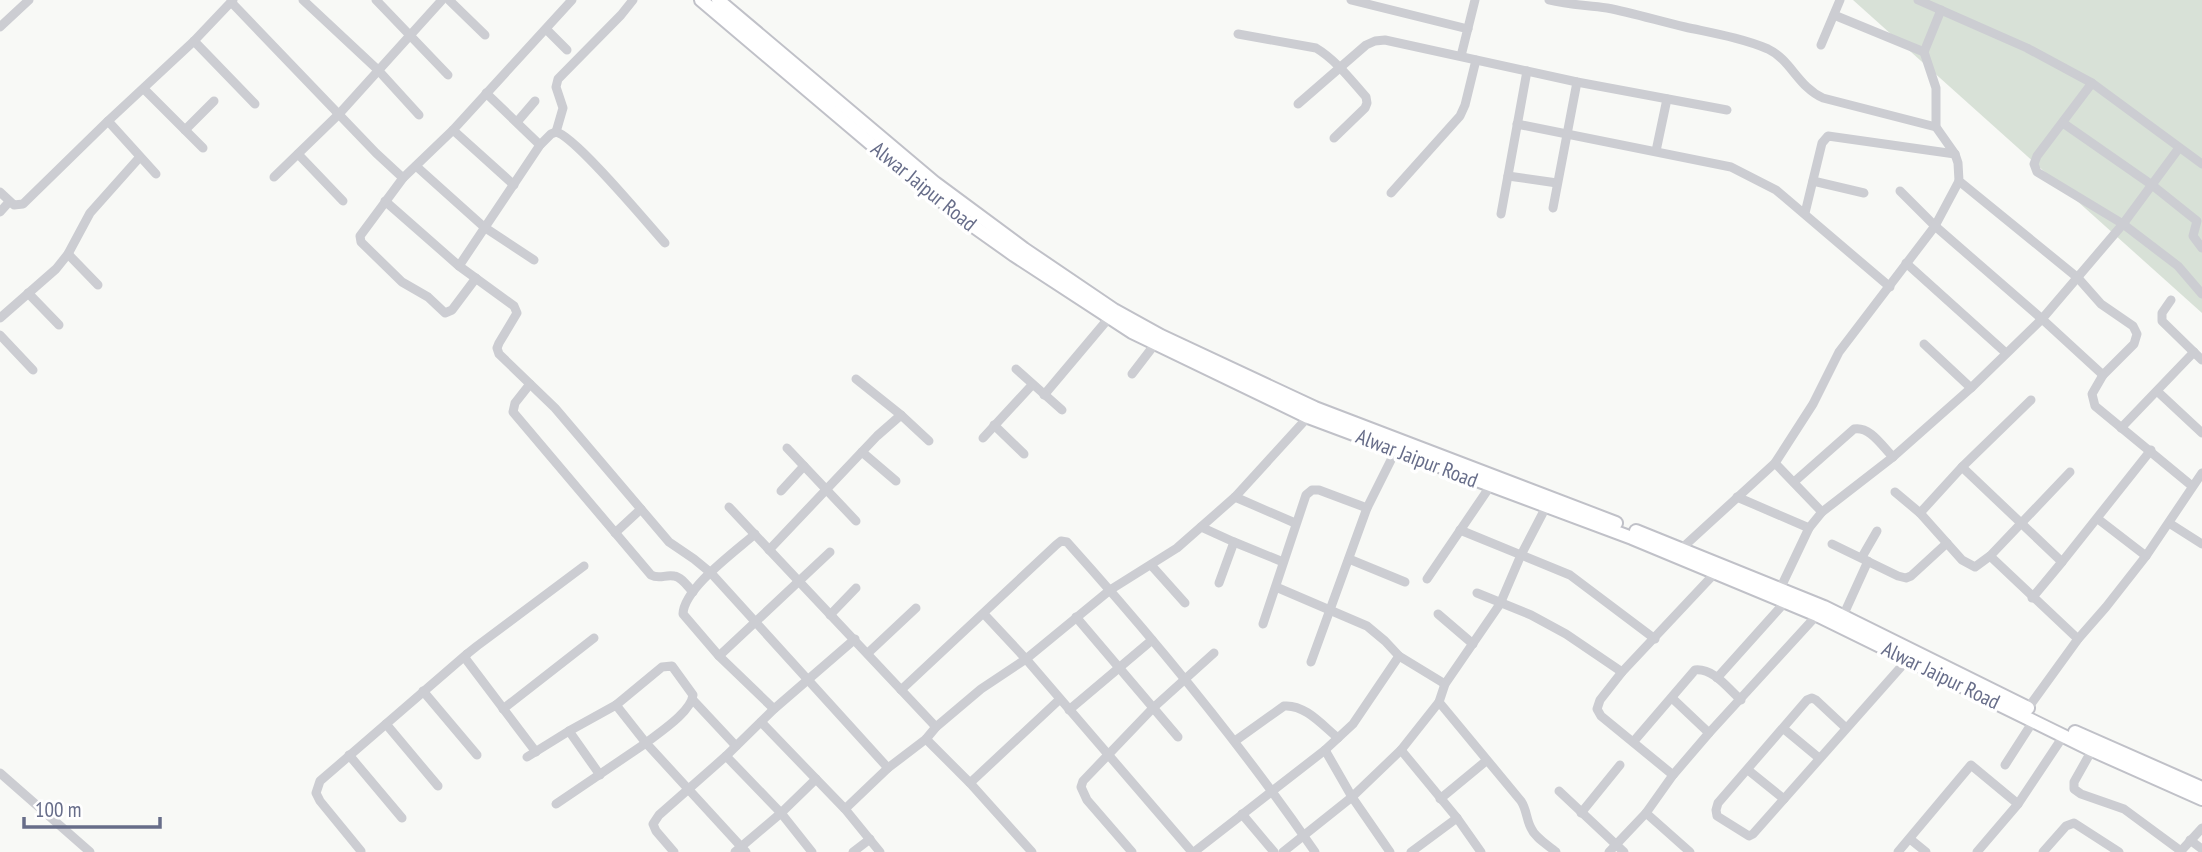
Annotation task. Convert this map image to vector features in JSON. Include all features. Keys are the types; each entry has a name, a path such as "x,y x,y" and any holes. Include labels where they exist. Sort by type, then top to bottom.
{"main road":[{"name":"Alwar Jaipur Road","path":"702,0 877,149 969,223 1108,318 1155,344 1308,417 1547,505 1786,601 1908,659 2202,788"},
{"name":"Alwar Jaipur Road","path":"718,0 966,207 1069,281 1133,321 1315,408 1681,548 1843,616 2031,714 2092,750 2202,799"}],"street":[{"path":"0,27 29,0"},
{"path":"303,0 378,70 419,115"},
{"path":"376,0 449,75"},
{"path":"274,177 339,114 442,0"},
{"path":"449,0 485,35"},
{"path":"476,278 452,310 445,313 428,297 402,282 360,242 360,236 403,178 453,130 572,0"},
{"path":"459,266 540,145 556,132 563,108 556,87 558,79 633,0"},
{"path":"1350,0 1468,29"},
{"path":"1461,56 1475,0"},
{"path":"1549,0 1606,8 1709,32 1767,49 1778,55 1813,94 1936,127"},
{"path":"1821,45 1840,0"},
{"path":"1918,0 2027,48 2092,83 2202,164"},
{"path":"0,192 9,202 23,204 194,41 232,1 403,178"},
{"path":"1681,548 1775,463 1813,404 1839,352 1935,226 1959,181 1955,154 1936,127 1936,88 1924,52 1941,10"},
{"path":"1834,15 1924,52"},
{"path":"546,29 567,50"},
{"path":"1238,34 1316,48 1326,53 1340,67 1366,97 1367,103 1334,138"},
{"path":"1298,104 1357,52 1375,41 1385,40 1577,82 1727,110"},
{"path":"194,41 255,104"},
{"path":"1391,193 1460,117 1476,60"},
{"path":"1501,214 1527,71"},
{"path":"1553,208 1577,82"},
{"path":"2092,83 2037,156 2034,164 2038,172 2123,224 2178,266 2201,291"},
{"path":"144,89 203,148"},
{"path":"486,93 540,145"},
{"path":"1656,151 1667,99"},
{"path":"185,130 214,101"},
{"path":"517,122 535,101"},
{"path":"108,121 156,174"},
{"path":"2063,123 2199,219 2193,236 2202,248"},
{"path":"1517,124 1731,167 1776,190 1890,287"},
{"path":"453,130 514,184"},
{"path":"556,132 568,138 595,164 665,243"},
{"path":"1805,213 1822,143 1828,136 1955,154"},
{"path":"1780,589 1808,528 1822,512 1893,457 1971,388 2042,319 2123,224 2179,148"},
{"path":"298,154 343,201"},
{"path":"0,318 56,269 68,254 90,214 139,158"},
{"path":"416,166 484,227 534,260"},
{"path":"1508,176 1557,183"},
{"path":"1813,181 1864,194"},
{"path":"1959,181 2078,278 2101,304 2133,326 2137,334 2134,344 2103,375 2092,394 2092,401 2192,486"},
{"path":"1900,191 1935,226 2103,375"},
{"path":"385,201 459,266 514,306 517,313 497,348 504,361 555,408 669,542 711,573 888,768"},
{"path":"0,212 9,202"},
{"path":"68,254 98,285"},
{"path":"1906,263 2006,353"},
{"path":"28,293 59,325"},
{"path":"2171,300 2162,313 2162,321 2202,360"},
{"path":"1044,395 1108,318"},
{"path":"0,335 33,370"},
{"path":"1132,374 1155,344"},
{"path":"1924,344 1971,388"},
{"path":"2122,428 2194,352"},
{"path":"1016,369 1062,410"},
{"path":"856,379 929,441"},
{"path":"530,384 515,403 513,412 651,575 658,578 679,578 693,592"},
{"path":"983,438 1032,385"},
{"path":"2157,391 2202,433"},
{"path":"1920,513 1962,467 2031,400"},
{"path":"769,550 901,415"},
{"path":"845,809 888,768 926,739 936,727 981,689 1026,659 1110,590 1177,548 1235,496 1308,417"},
{"path":"994,425 1024,454"},
{"path":"1794,482 1854,429 1861,427 1893,457"},
{"path":"787,448 856,521"},
{"path":"1311,662 1367,508 1396,450"},
{"path":"2032,598 2151,450"},
{"path":"862,452 896,481"},
{"path":"1775,463 1822,512"},
{"path":"781,491 804,466"},
{"path":"1962,467 2062,562"},
{"path":"1895,492 1920,513 1962,560 1975,566 1990,556 2070,472"},
{"path":"2005,765 2031,714 2078,639 2146,556 2202,473"},
{"path":"1427,579 1491,485"},
{"path":"1263,624 1306,495 1312,489 1319,490 1367,508"},
{"path":"1235,496 1295,523"},
{"path":"1738,497 1808,528"},
{"path":"1283,852 1352,797 1401,750 1439,702 1445,684 1500,604 1547,505"},
{"path":"729,506 936,727"},
{"path":"615,533 641,509"},
{"path":"2098,519 2146,556"},
{"path":"2169,523 2202,544"},
{"path":"1201,527 1283,562"},
{"path":"1460,530 1570,575 1655,639"},
{"path":"1843,616 1877,531"},
{"path":"755,534 693,592 684,606 683,614 719,656 774,709"},
{"path":"901,690 1062,541 1068,542 1235,741 1315,852"},
{"path":"1219,583 1234,542"},
{"path":"1832,544 1906,578 1947,542"},
{"path":"719,656 830,552"},
{"path":"1990,556 2078,639"},
{"path":"1349,559 1405,582"},
{"path":"1152,565 1185,603"},
{"path":"361,850 320,802 316,793 320,781 467,654 584,566"},
{"path":"1673,775 1601,716 1597,709 1600,700 1622,672 1716,572"},
{"path":"1276,587 1367,626 1399,656 1445,684"},
{"path":"831,615 856,588"},
{"path":"1477,593 1531,615 1566,634 1622,672"},
{"path":"1717,678 1786,601"},
{"path":"868,653 916,608"},
{"path":"984,614 1193,852 1325,750 1353,724 1399,656"},
{"path":"1438,614 1473,644"},
{"path":"1609,852 1621,848 1673,775 1816,615"},
{"path":"1076,617 1178,737"},
{"path":"503,709 594,638"},
{"path":"674,852 653,824 659,816 774,709 855,639"},
{"path":"1069,710 1152,640"},
{"path":"1132,852 1087,800 1081,787 1083,781 1153,708 1214,653"},
{"path":"467,654 467,661 536,752"},
{"path":"1846,728 1812,698 1807,700 1718,803 1717,816 1749,836 1753,834 1908,659"},
{"path":"527,757 616,705 667,665 672,666 693,695 693,700 736,746"},
{"path":"1634,741 1695,670 1703,669 1717,678 1741,700"},
{"path":"424,691 477,755"},
{"path":"1672,698 1709,733"},
{"path":"970,783 1060,699"},
{"path":"556,804 646,743 683,712 693,700"},
{"path":"1439,702 1526,808 1530,827 1535,834 1556,852"},
{"path":"616,705 740,850 816,779"},
{"path":"1235,741 1284,706 1290,705 1307,713 1338,738"},
{"path":"761,722 845,809 880,852"},
{"path":"386,724 438,786"},
{"path":"1784,729 1819,758"},
{"path":"569,731 600,775"},
{"path":"1978,852 2018,804 2064,735"},
{"path":"926,739 1032,852"},
{"path":"1325,750 1352,797 1390,852"},
{"path":"1401,750 1482,852"},
{"path":"2092,750 2074,782 2074,789 2081,794 2124,809 2180,851 2202,828"},
{"path":"349,755 402,818"},
{"path":"726,756 780,813 812,852"},
{"path":"1440,799 1486,761"},
{"path":"1581,813 1620,765"},
{"path":"1898,852 1971,765 2018,804"},
{"path":"1748,770 1784,799"},
{"path":"0,773 90,852"},
{"path":"1559,791 1621,848"},
{"path":"1646,813 1690,852"},
{"path":"1242,814 1274,852"},
{"path":"1411,852 1457,818"},
{"path":"2043,852 2066,826 2074,823 2119,852"},
{"path":"853,852 870,839"},
{"path":"1910,839 1926,852"},
{"path":"2190,840 2202,849"}],"shaded area":[{"path":"1853,0 2202,0 2202,313"}]}
